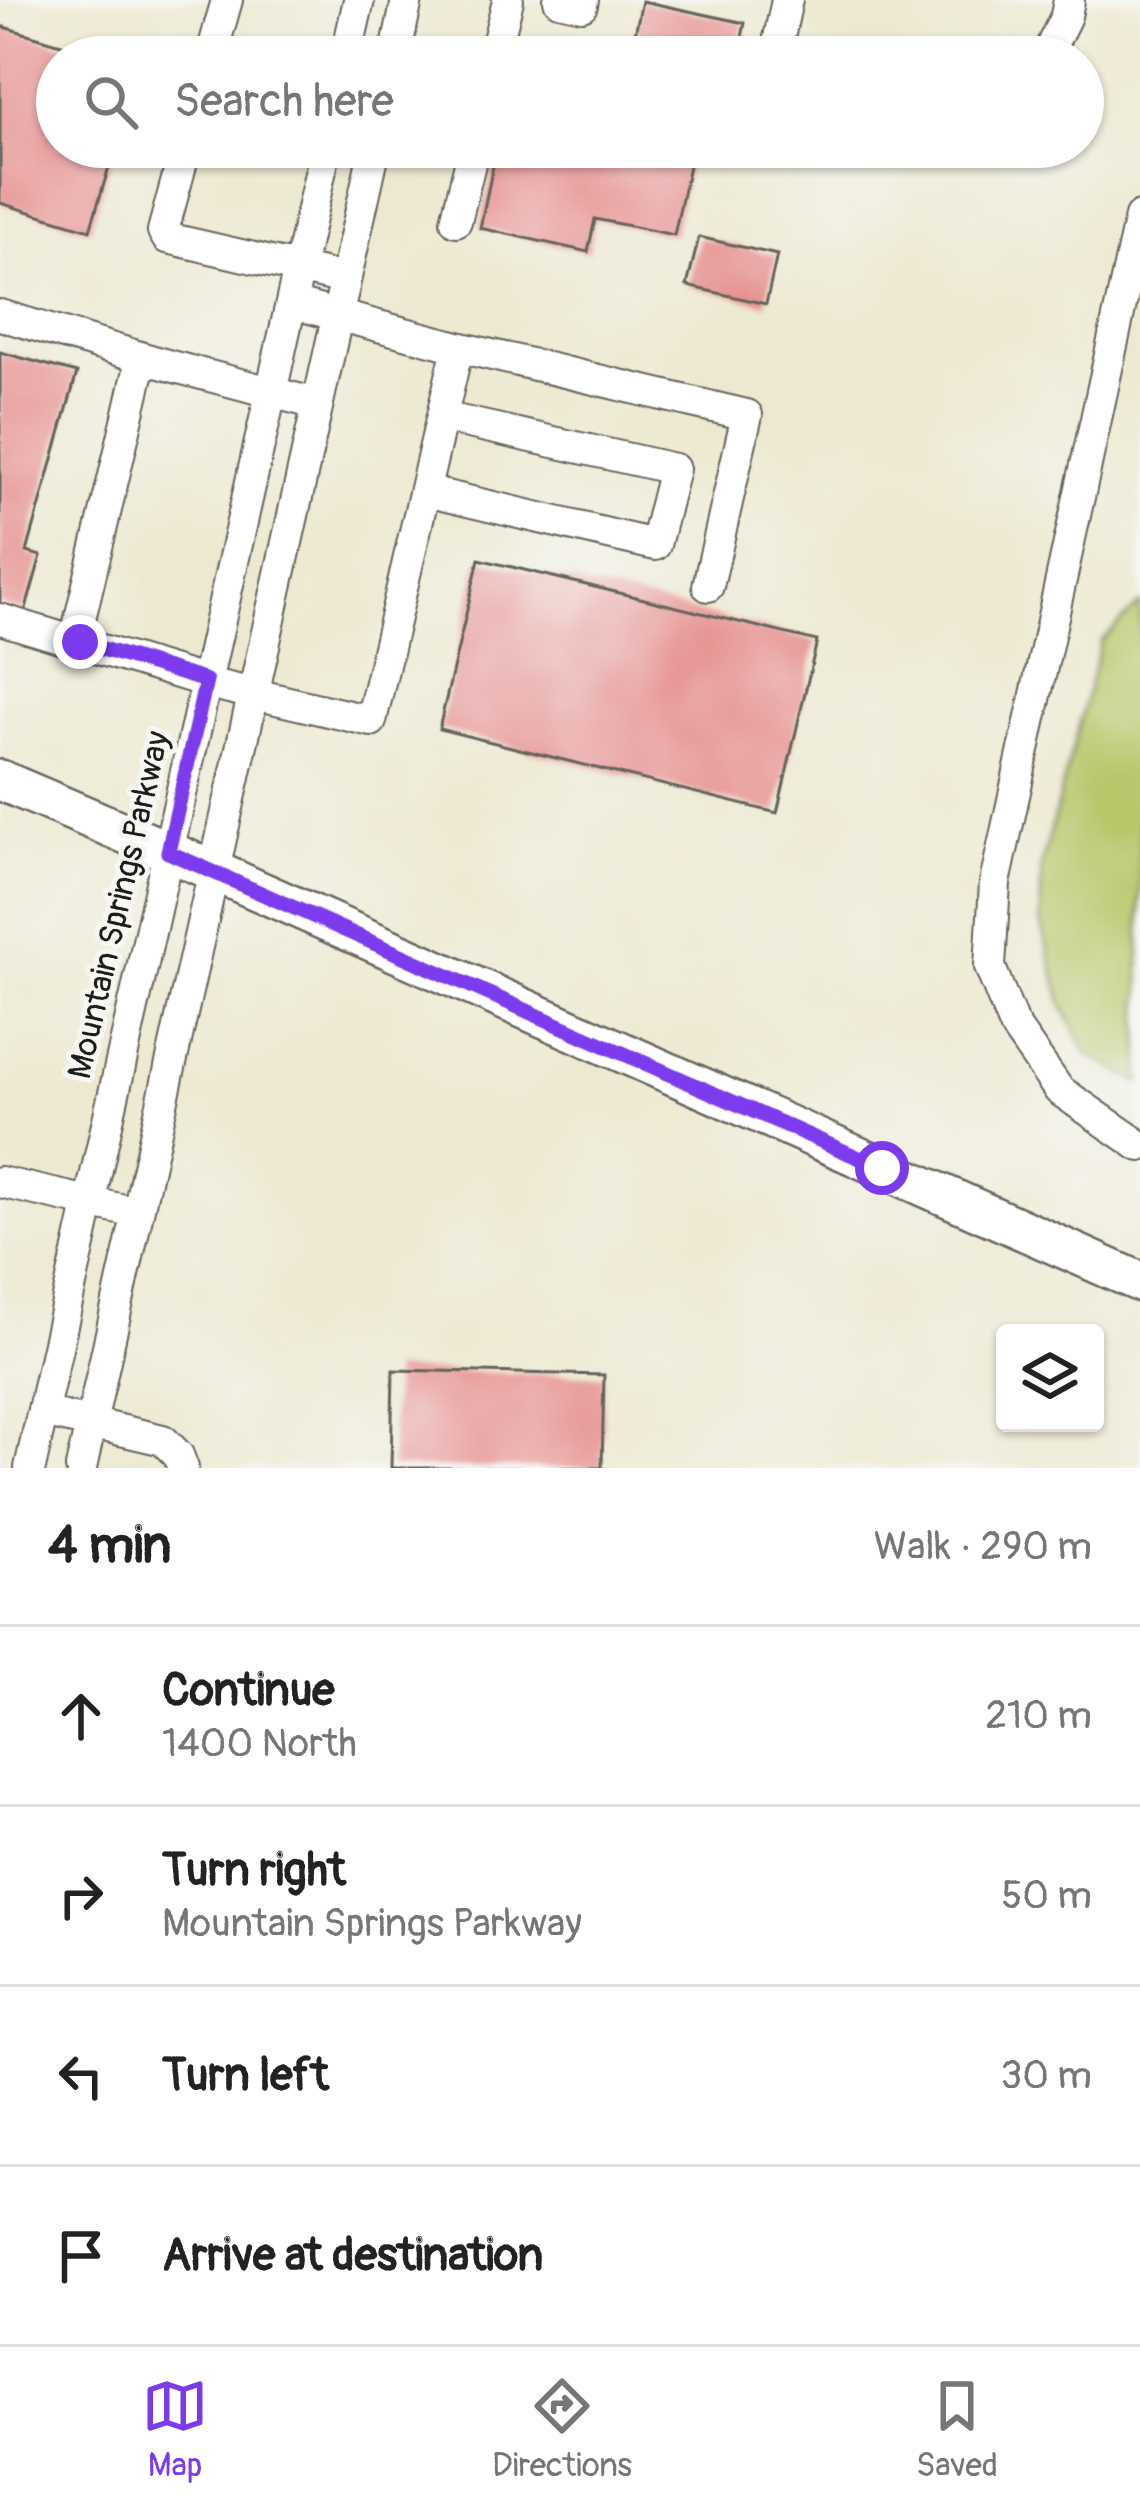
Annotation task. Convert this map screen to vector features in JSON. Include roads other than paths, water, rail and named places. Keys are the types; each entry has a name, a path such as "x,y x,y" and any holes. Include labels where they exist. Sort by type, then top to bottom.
{"main road":[{"path":"0,780 1140,1282"}],"street":[{"path":"351,36 359,0"},
{"path":"399,36 407,0"},
{"path":"499,36 508,0"},
{"path":"779,36 787,0"},
{"path":"1058,36 1069,0"},
{"path":"214,36 218,2"},
{"path":"180,168 163,231 166,238 345,279"},
{"name":"Mountain Springs Parkway","path":"30,1468 321,168"},
{"path":"81,1468 370,168"},
{"path":"457,221 469,168"},
{"path":"1140,217 994,883 990,967 1013,1024 1059,1090 1140,1146"},
{"path":"291,303 747,415 708,586"},
{"path":"0,315 317,404"},
{"path":"0,619 253,694 371,721 458,347"},
{"path":"74,640 142,358"},
{"path":"425,490 655,544 674,469 442,417"},
{"path":"0,1182 137,1213"},
{"path":"43,1412 163,1440 183,1468"}]}
